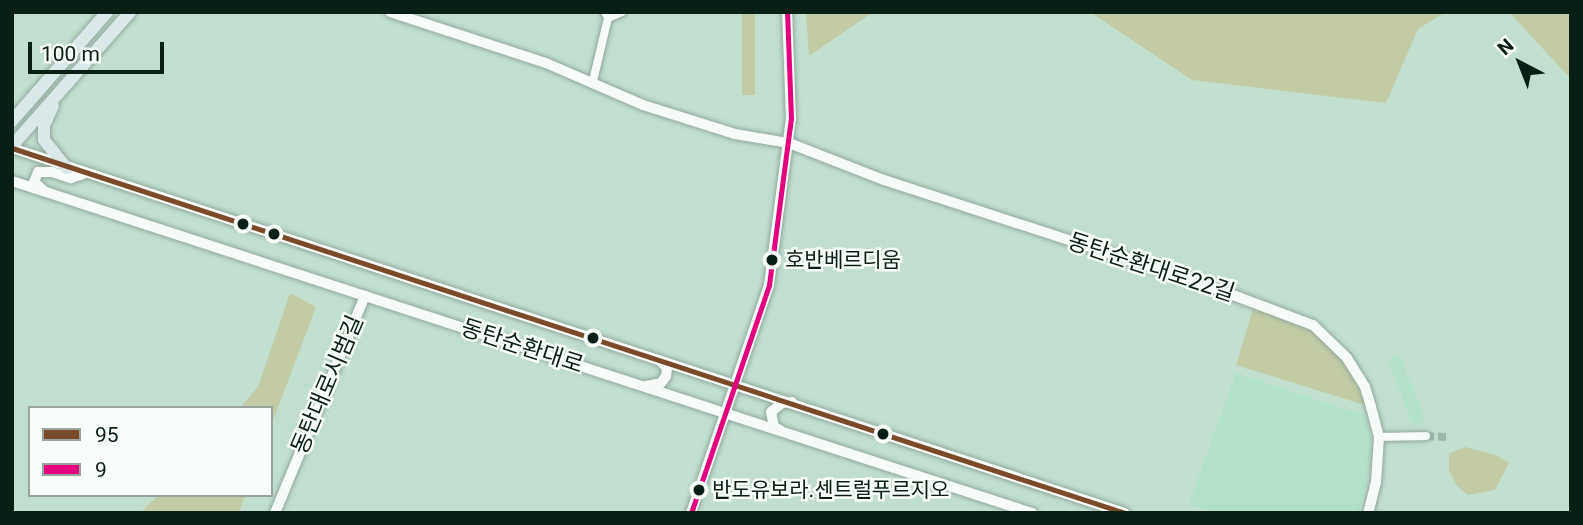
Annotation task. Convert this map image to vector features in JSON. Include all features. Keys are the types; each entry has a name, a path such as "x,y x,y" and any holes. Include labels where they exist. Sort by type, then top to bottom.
{"main road":[{"path":"12,121 107,12"},
{"path":"12,147 130,12"},
{"path":"53,100 53,110 44,125 44,140 67,167"}],"street":[{"name":"동탄순환대로22길","path":"390,12 593,81 656,109 736,134 789,143 897,184 1201,283 1313,325 1347,358 1359,377 1379,437 1376,482 1368,513"},
{"path":"593,81 607,15 622,12"},
{"path":"691,513 723,412 769,285 789,143 787,12"},
{"name":"동탄순환대로","path":"12,147 83,173 734,383 1125,513"},
{"path":"45,192 34,182 38,172 44,170 71,178 83,173"},
{"name":"동탄순환대로","path":"12,181 1032,513"},
{"name":"동탄대로시범길","path":"275,513 365,296"},
{"path":"643,386 661,383 666,376 667,368 656,358"},
{"path":"784,432 774,427 771,412 782,403 792,402"},
{"path":"1379,437 1426,436"}],"shaded area":[{"path":"742,12 755,12 755,95 742,95"},
{"path":"806,12 873,12 809,56"},
{"path":"1090,12 1446,12 1418,29 1386,103 1192,80"},
{"path":"1509,12 1571,12 1571,79"},
{"path":"290,293 316,307 273,421 273,406 242,406 258,387"},
{"path":"1254,306 1300,321 1321,335 1344,359 1363,388 1368,406 1236,365"},
{"path":"1399,354 1424,416 1422,425 1412,423 1388,360"},
{"path":"1236,373 1366,416 1371,437 1366,484 1359,513 1215,513 1189,504"},
{"path":"1465,447 1496,455 1509,463 1495,490 1468,495 1457,486 1449,471 1449,454"},
{"path":"157,497 244,497 239,513 140,513"}],"tunnel":[{"path":"1426,436 1447,437"}],"transit line":[{"name":"9","path":"691,513 769,285 791,119 787,12"},
{"name":"95","path":"12,148 1125,513"}],"place":[{"name":"호반베르디움","path":"772,260"},
{"name":"반도유보라.센트럴푸르지오","path":"699,490"}]}
